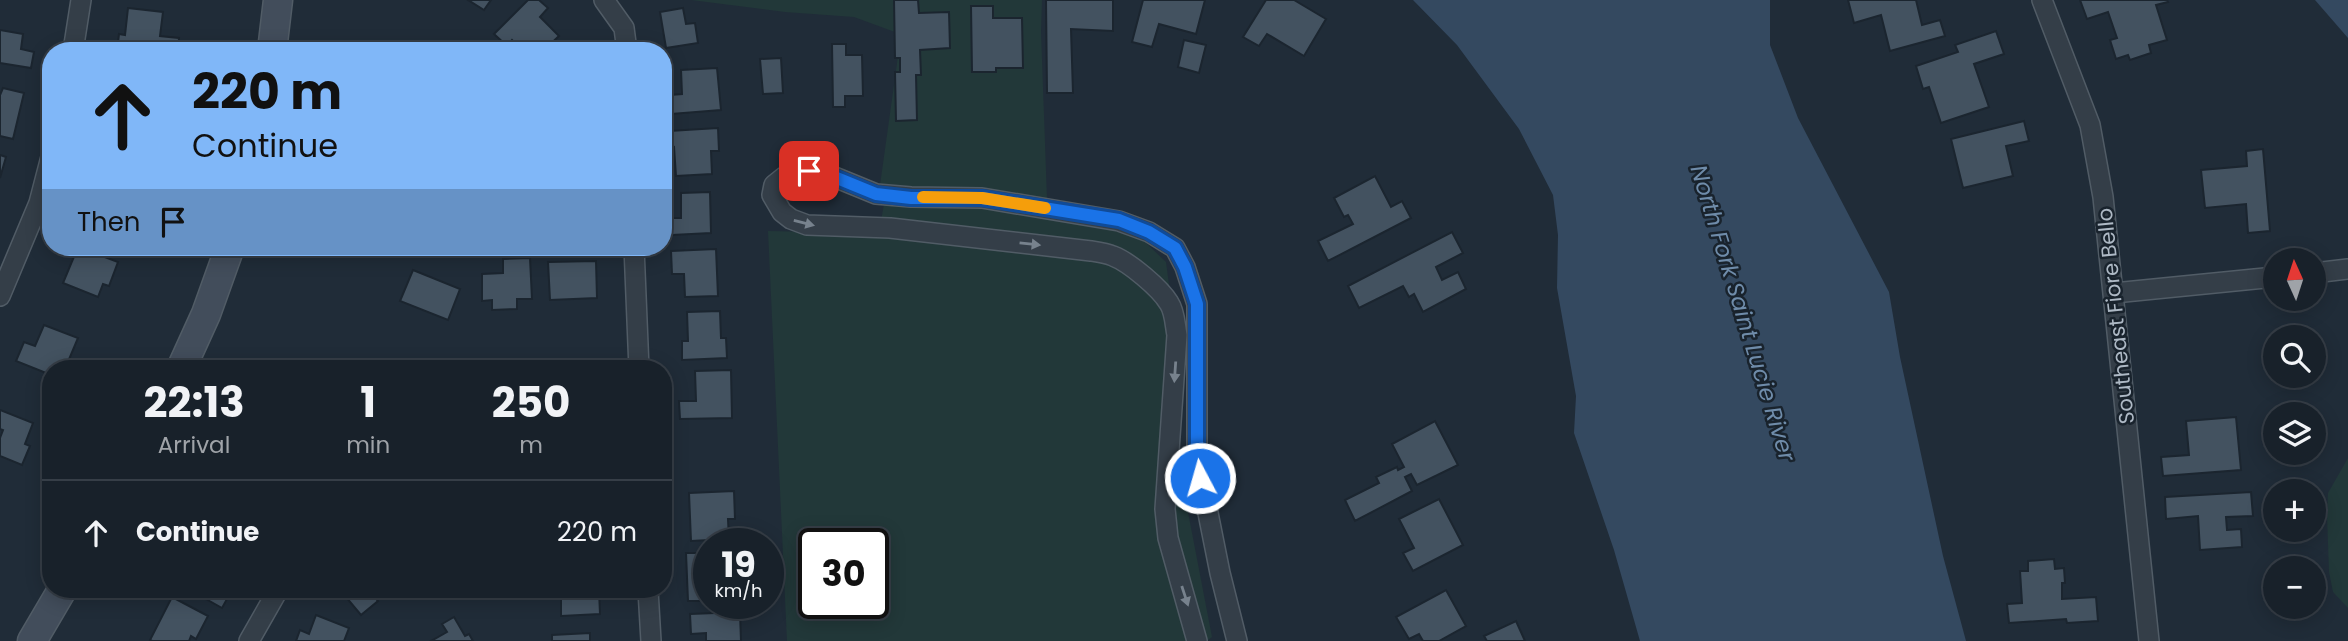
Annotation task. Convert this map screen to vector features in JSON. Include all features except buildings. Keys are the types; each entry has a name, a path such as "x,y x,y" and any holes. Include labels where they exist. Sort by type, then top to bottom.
{"street":[{"path":"74,42 81,0"},
{"path":"273,42 278,0"},
{"path":"604,0 624,29 626,42"},
{"name":"Southeast Fiore Bello","path":"2042,0 2090,125 2103,197 2149,641"},
{"path":"1197,641 1168,538 1164,509 1177,335 1174,313 1169,302 1131,267 1113,256 1058,247 872,227 807,225 782,212 772,195 774,185 795,172 809,171 832,176 876,194 911,198 982,198 1119,220 1149,232 1175,248 1185,267 1197,304 1197,458 1232,640"},
{"path":"0,296 42,192"},
{"path":"872,227 876,194"},
{"path":"185,360 206,314 227,256"},
{"path":"634,256 639,360"},
{"path":"2326,272 2348,269"},
{"path":"2114,293 2263,278"},
{"path":"1169,302 1194,294"},
{"path":"32,641 57,598"},
{"path":"249,641 273,598"},
{"path":"648,598 651,641"}],"green space":[{"path":"691,0 1042,0 1047,199 983,188 880,185 899,49 922,42 854,17 785,12"},
{"path":"884,204 982,208 1117,230 1143,240 1166,262 1170,292 1158,296 1163,314 1170,312 1178,460 1212,637 1207,641 787,641 784,528 782,528 768,231 860,233 878,238"},
{"path":"2348,458 2348,608 2333,592 2329,572 2327,516 2328,493"}],"water":[{"name":"North Fork Saint Lucie River","path":"1413,0 1770,0 1770,45 1798,118 1889,292 1900,357 1943,556 1966,641 1640,641 1614,550 1574,433 1576,396 1557,288 1558,235 1553,195 1519,129 1457,45"},
{"path":"2315,0 2348,0 2348,38"}],"slow traffic":[{"path":"923,197 982,198 1045,208"}],"route":[{"path":"809,171 832,176 876,194 911,198 982,198 1119,220 1149,232 1175,248 1185,267 1197,304 1196,414 1200,478"}]}
